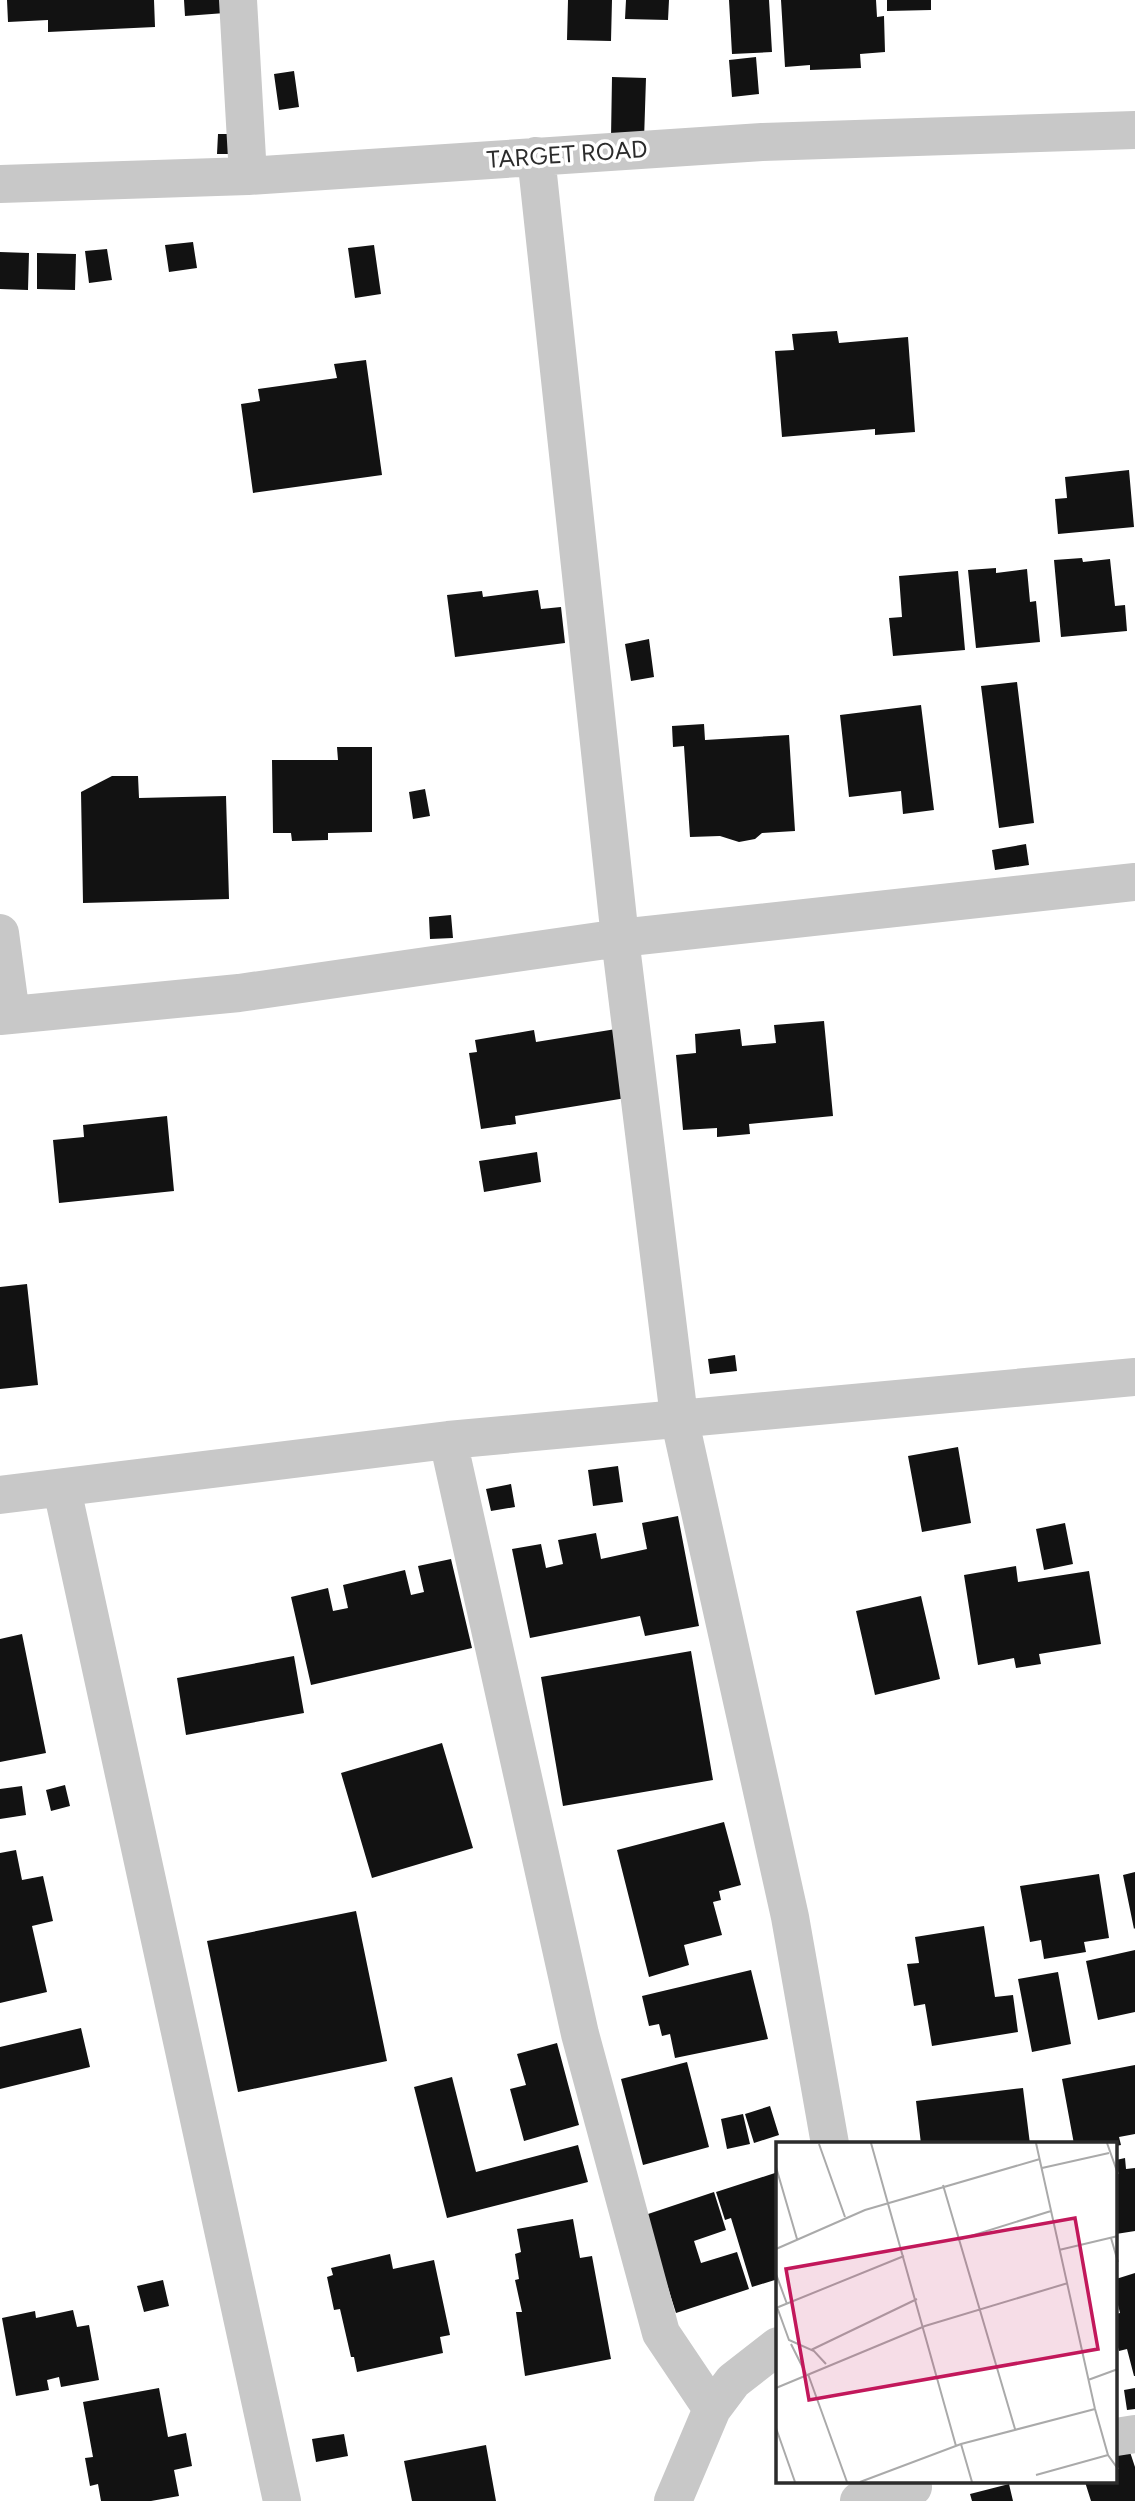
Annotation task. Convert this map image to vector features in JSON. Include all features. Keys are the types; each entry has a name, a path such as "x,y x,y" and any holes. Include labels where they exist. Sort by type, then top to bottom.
{"street":[{"path":"238,0 248,176"},
{"name":"TARGET ROAD","path":"0,184 248,176 762,142 1135,130"},
{"path":"536,156 620,938 679,1417 790,1917 830,2142"},
{"path":"0,933 5,1015 239,993 620,938 1135,882"},
{"path":"0,1495 449,1440 1135,1377"},
{"path":"449,1440 580,2034 661,2333 712,2409"},
{"path":"62,1489 282,2501"},
{"path":"673,2501 712,2409 733,2381 776,2348"},
{"path":"859,2501 914,2490"}],"building":[{"path":"7,0 154,0 155,27 48,32 48,20 8,22"},
{"path":"184,0 224,0 225,13 185,16"},
{"path":"568,0 612,0 611,41 567,40"},
{"path":"626,0 669,0 668,20 625,19"},
{"path":"729,0 769,0 772,52 732,54"},
{"path":"781,0 876,0 877,17 884,16 885,52 860,54 861,68 810,70 810,65 785,67"},
{"path":"887,0 931,0 931,10 887,11"},
{"path":"756,57 759,94 732,97 729,60"},
{"path":"294,71 299,107 279,110 274,74"},
{"path":"612,77 646,78 644,140 611,138"},
{"path":"218,134 238,134 238,154 217,154"},
{"path":"193,242 197,268 169,272 165,245"},
{"path":"374,245 381,294 355,298 348,248"},
{"path":"107,249 112,280 89,283 85,251"},
{"path":"0,252 29,253 28,290 0,289"},
{"path":"37,253 76,254 75,290 37,289"},
{"path":"837,331 839,343 908,337 915,432 875,435 875,429 782,437 775,351 794,350 792,334"},
{"path":"366,360 382,475 253,493 241,404 260,401 258,389 337,378 334,364"},
{"path":"1129,470 1134,527 1058,534 1055,499 1067,498 1065,477"},
{"path":"1082,558 1083,562 1110,559 1115,606 1125,605 1127,631 1061,637 1054,560"},
{"path":"996,568 996,573 1027,569 1030,602 1036,601 1040,642 976,648 968,570"},
{"path":"958,571 965,650 893,656 889,618 902,617 899,576"},
{"path":"538,590 541,609 561,607 565,643 455,657 447,595 482,591 483,597"},
{"path":"649,639 654,677 631,681 625,644"},
{"path":"1017,682 1034,823 999,828 981,686"},
{"path":"921,705 934,810 903,814 901,791 849,797 840,715"},
{"path":"704,724 705,740 789,735 795,831 762,833 755,839 739,842 720,836 690,837 684,746 673,747 672,726"},
{"path":"337,747 372,747 372,832 328,833 328,840 292,841 291,833 273,833 272,760 338,760"},
{"path":"112,776 138,776 139,798 226,796 229,899 83,903 81,792"},
{"path":"425,789 430,816 413,819 409,792"},
{"path":"1026,844 1029,865 995,870 992,850"},
{"path":"451,915 453,938 430,939 429,917"},
{"path":"824,1021 833,1116 749,1124 750,1134 717,1137 717,1128 683,1130 676,1055 696,1053 695,1034 740,1029 742,1046 776,1043 774,1025"},
{"path":"616,1029 626,1098 515,1116 516,1124 481,1129 469,1053 477,1052 475,1040 534,1030 536,1042"},
{"path":"167,1116 174,1191 59,1203 53,1140 84,1137 83,1125"},
{"path":"537,1152 541,1182 484,1192 479,1161"},
{"path":"27,1284 38,1385 0,1389 0,1287"},
{"path":"735,1355 737,1371 710,1374 708,1359"},
{"path":"958,1447 971,1523 922,1532 908,1456"},
{"path":"618,1466 623,1502 593,1506 588,1470"},
{"path":"511,1484 515,1507 491,1511 486,1489"},
{"path":"678,1516 699,1626 645,1636 640,1616 530,1638 512,1549 541,1544 546,1568 563,1564 558,1540 596,1533 601,1559 647,1549 642,1523"},
{"path":"1065,1523 1073,1564 1044,1570 1036,1529"},
{"path":"451,1559 472,1648 311,1685 291,1597 328,1588 333,1611 348,1608 343,1585 405,1570 411,1595 424,1592 418,1566"},
{"path":"1016,1566 1018,1582 1089,1571 1101,1644 1039,1654 1041,1664 1016,1668 1014,1658 978,1665 964,1575"},
{"path":"921,1596 940,1679 875,1695 856,1611"},
{"path":"22,1634 46,1753 0,1762 0,1639"},
{"path":"691,1651 713,1780 563,1806 541,1677"},
{"path":"294,1656 304,1713 186,1735 177,1678"},
{"path":"442,1743 473,1848 372,1878 341,1773"},
{"path":"65,1785 70,1806 51,1811 46,1790"},
{"path":"22,1786 26,1815 0,1819 0,1789"},
{"path":"724,1822 741,1885 719,1891 721,1900 713,1902 722,1935 684,1945 689,1965 649,1977 617,1850"},
{"path":"16,1850 22,1880 43,1876 53,1921 32,1926 47,1992 0,2003 0,1853"},
{"path":"1135,1872 1135,1928 1134,1929 1123,1875"},
{"path":"1099,1874 1109,1938 1084,1942 1086,1952 1044,1959 1041,1940 1030,1942 1020,1886"},
{"path":"356,1911 387,2061 238,2092 207,1941"},
{"path":"984,1926 995,1997 1013,1995 1018,2032 932,2046 925,2004 914,2006 907,1964 919,1963 915,1937"},
{"path":"1135,1950 1135,2012 1098,2020 1086,1961"},
{"path":"751,1970 768,2039 675,2058 670,2034 662,2036 659,2024 649,2026 642,1996"},
{"path":"1058,1972 1071,2044 1032,2052 1018,1979"},
{"path":"81,2028 90,2067 0,2089 0,2047"},
{"path":"557,2043 579,2125 524,2141 510,2089 526,2085 517,2054"},
{"path":"687,2062 709,2147 643,2165 621,2079"},
{"path":"1135,2065 1135,2134 1119,2137 1121,2145 1118,2146 1118,2142 1074,2142 1062,2079"},
{"path":"452,2077 476,2172 578,2145 588,2182 447,2218 414,2087"},
{"path":"1023,2088 1030,2142 921,2142 916,2101"},
{"path":"770,2106 779,2135 754,2143 745,2114"},
{"path":"743,2114 750,2144 727,2149 721,2119"},
{"path":"1125,2158 1126,2169 1135,2168 1135,2231 1118,2234 1118,2160"},
{"path":"776,2173 776,2280 752,2287 731,2218 725,2220 716,2192"},
{"path":"714,2192 726,2230 694,2241 701,2263 737,2252 749,2289 676,2313 645,2215"},
{"path":"573,2219 580,2258 592,2256 611,2359 525,2376 516,2312 522,2312 515,2280 519,2279 515,2254 521,2252 517,2229"},
{"path":"390,2254 393,2269 434,2260 450,2335 440,2337 443,2353 357,2372 340,2309 334,2310 327,2277 333,2275 331,2268"},
{"path":"1135,2273 1135,2376 1127,2349 1119,2351 1118,2347 1118,2278"},
{"path":"163,2280 169,2306 144,2312 137,2286"},
{"path":"73,2310 77,2327 89,2325 99,2380 61,2387 59,2377 47,2380 49,2390 16,2396 2,2318 35,2311 36,2318"},
{"path":"159,2388 168,2437 186,2433 192,2466 174,2470 179,2496 151,2501 101,2501 98,2484 90,2486 85,2458 93,2457 83,2402"},
{"path":"1135,2388 1135,2409 1127,2410 1124,2390"},
{"path":"344,2434 348,2456 316,2462 312,2439"},
{"path":"486,2445 496,2501 412,2501 404,2461"},
{"path":"1130,2452 1135,2467 1135,2501 1091,2501 1086,2484 1118,2484 1118,2455"},
{"path":"1009,2484 1013,2501 972,2501 970,2494"}]}
